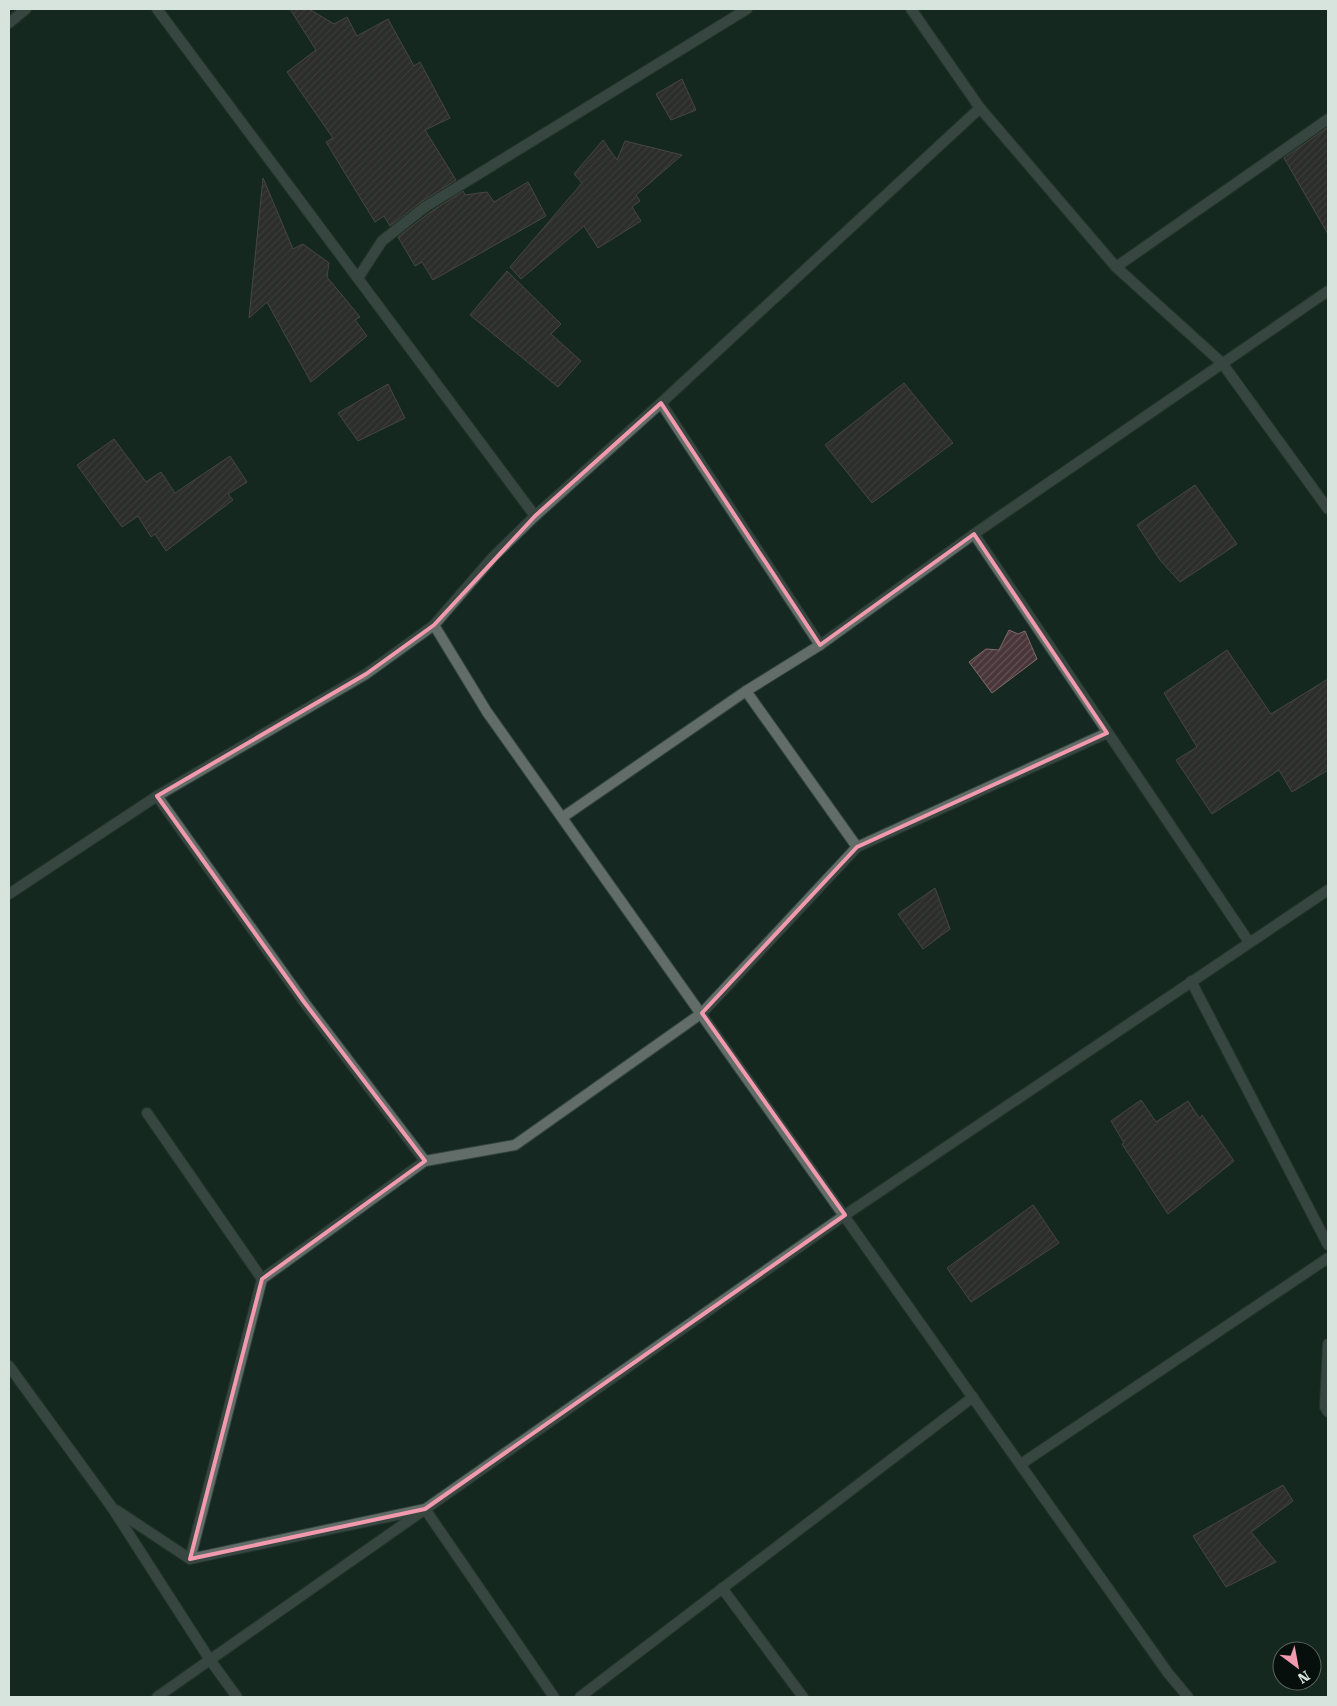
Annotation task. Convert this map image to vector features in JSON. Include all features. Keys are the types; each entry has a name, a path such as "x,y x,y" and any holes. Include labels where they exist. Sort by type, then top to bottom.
{"street":[{"path":"9,22 26,9"},
{"path":"157,9 535,516"},
{"path":"358,278 382,241 426,207 747,9"},
{"path":"911,9 980,108 1116,267 1222,363 1328,509"},
{"path":"10,891 157,796 366,674 434,625 493,558 535,516 980,108"},
{"path":"1116,267 1328,119"},
{"path":"563,817 746,691 820,645 974,534 1328,291"},
{"path":"660,403 820,645"},
{"path":"974,534 1250,942"},
{"path":"434,625 487,712 1188,1697"},
{"path":"746,691 857,847"},
{"path":"190,1559 262,1279 425,1161 515,1145 702,1014 857,847 1107,733"},
{"path":"157,796 304,1002 425,1161"},
{"path":"157,1697 845,1215 1191,980 1328,890"},
{"path":"1191,980 1328,1245"},
{"path":"147,1113 262,1279"},
{"path":"1021,1464 1328,1258"},
{"path":"1327,1408 1328,1344"},
{"path":"9,1366 111,1506 210,1660 237,1697"},
{"path":"580,1697 973,1397"},
{"path":"111,1506 190,1559 425,1509"},
{"path":"425,1509 554,1697"},
{"path":"722,1588 803,1697"}],"highlighted area":[{"path":"661,403 820,645 974,534 1107,733 857,847 702,1013 845,1215 425,1509 190,1559 262,1279 425,1161 304,1002 157,796 366,674 434,625 535,516"}],"building":[{"path":"290,9 309,9 334,24 347,17 357,36 388,19 414,66 420,62 450,118 425,130 456,180 421,202 390,226 384,216 375,222 326,142 333,138 287,72 316,50"},
{"path":"682,79 696,110 671,120 656,94"},
{"path":"1328,127 1328,234 1284,158"},
{"path":"603,140 617,160 625,141 682,155 636,195 640,201 632,207 641,221 598,248 584,226 521,279 510,267 582,183 574,174"},
{"path":"263,178 293,249 303,244 329,263 327,277 360,317 355,320 367,336 311,382 267,302 249,318"},
{"path":"528,182 546,216 433,280 422,262 415,266 398,237 429,213 463,191 465,195 487,192 494,202"},
{"path":"507,271 561,324 551,334 581,361 558,387 470,315"},
{"path":"904,383 953,443 872,503 825,445"},
{"path":"388,384 405,418 358,441 338,413"},
{"path":"114,439 146,482 161,472 175,493 230,456 247,482 228,494 233,500 166,551 155,534 151,537 138,516 122,527 77,465"},
{"path":"1195,485 1237,544 1180,582 1160,560 1137,525"},
{"path":"1009,630 1018,634 1025,631 1037,659 992,693 969,662 986,649 999,650"},
{"path":"1227,650 1271,714 1328,679 1328,770 1292,792 1279,770 1212,814 1176,760 1197,747 1164,693"},
{"path":"935,888 950,929 923,949 898,914"},
{"path":"1141,1100 1156,1122 1188,1101 1200,1119 1202,1115 1234,1161 1168,1214 1122,1144 1124,1143 1111,1121"},
{"path":"1033,1205 1059,1243 971,1302 947,1268"},
{"path":"1283,1485 1293,1501 1251,1532 1276,1562 1226,1587 1193,1536"}]}
